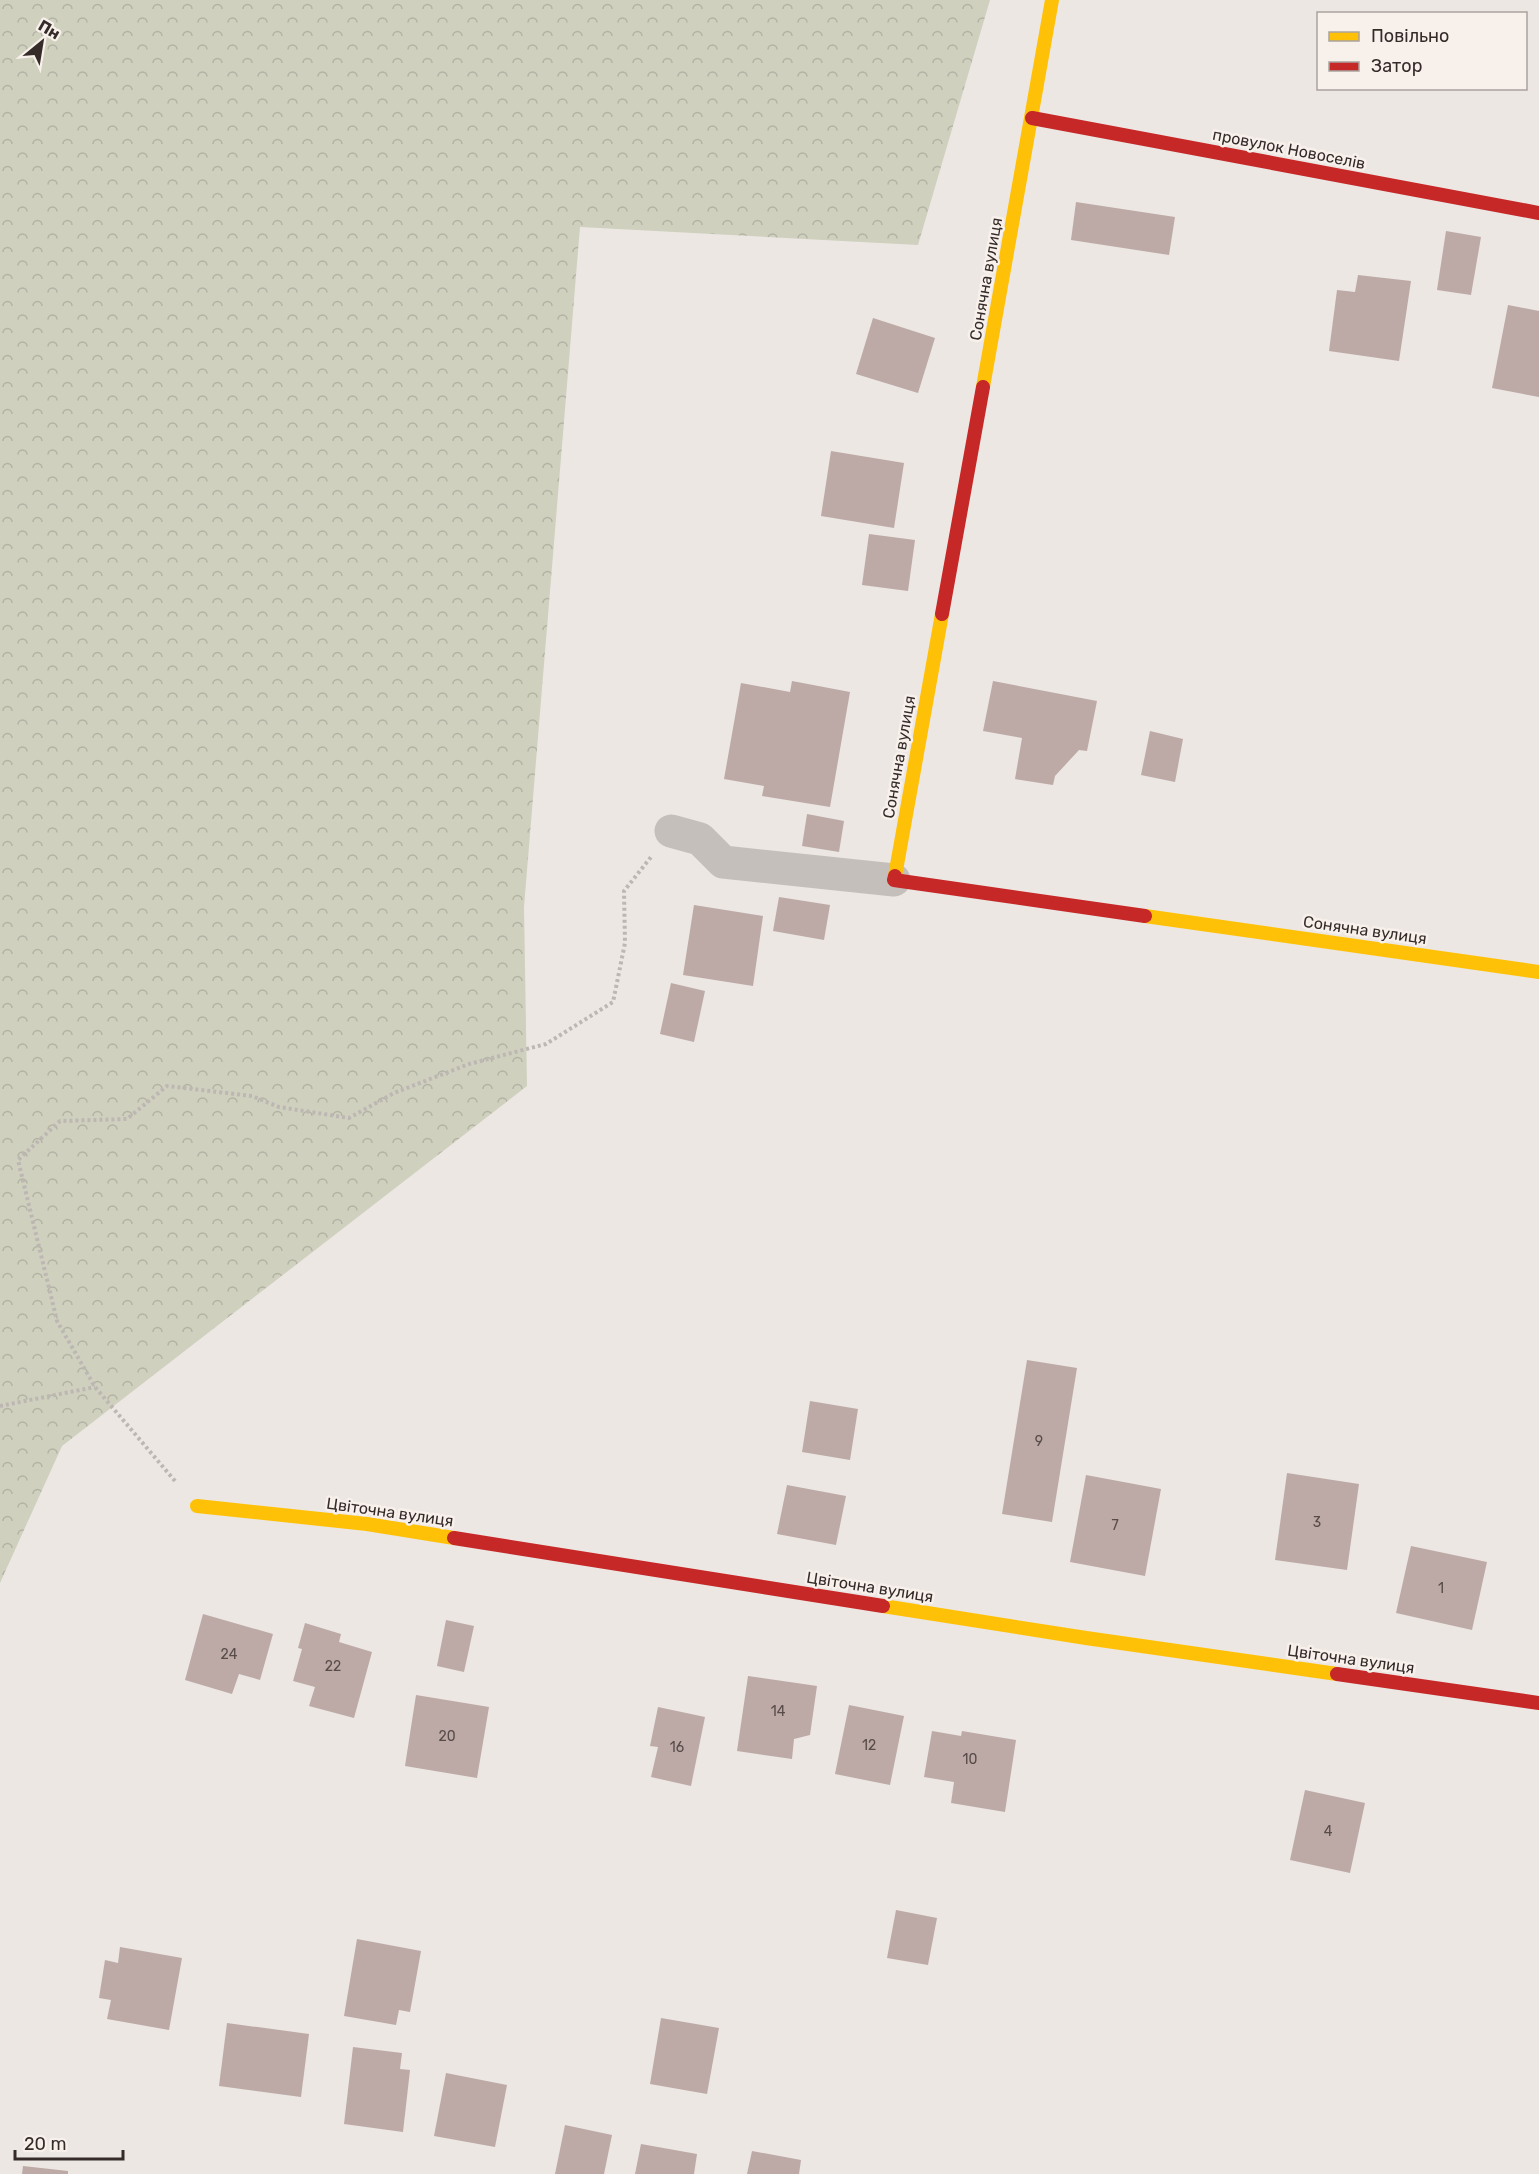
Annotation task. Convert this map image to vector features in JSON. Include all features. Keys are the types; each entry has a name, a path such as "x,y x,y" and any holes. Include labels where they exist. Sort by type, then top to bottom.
{"street":[{"name":"Сонячна вулиця","path":"1052,0 894,880 1539,972"},
{"name":"провулок Новоселів","path":"1032,118 1539,213"},
{"path":"671,831 700,839 723,862 894,880"},
{"name":"Цвіточна вулиця","path":"197,1506 367,1524 1086,1638 1539,1703"}],"path":[{"path":"197,1506 95,1387 57,1321 18,1160 60,1121 127,1119 167,1086 252,1096 279,1107 349,1118 394,1093 469,1064 546,1044 613,1002 625,943 624,891 671,831"},
{"path":"0,1406 95,1387"}],"green space":[{"path":"0,0 990,0 918,245 580,227 524,907 527,1086 62,1446 0,1583"}],"building":[{"path":"1076,202 1175,217 1169,255 1071,240"},
{"path":"1446,231 1481,237 1471,295 1437,290"},
{"path":"1358,275 1411,281 1399,361 1329,351 1337,290 1355,292"},
{"path":"1508,305 1539,311 1539,397 1492,388"},
{"path":"873,318 935,338 918,393 856,374"},
{"path":"831,451 904,463 894,528 821,516"},
{"path":"869,534 915,540 908,591 862,585"},
{"path":"792,681 850,692 830,807 762,796 764,786 724,779 741,683 790,692"},
{"path":"993,681 1097,701 1087,751 1079,750 1055,776 1053,785 1015,779 1022,738 983,731"},
{"path":"1150,731 1183,739 1175,782 1141,775"},
{"path":"807,814 844,821 839,852 802,846"},
{"path":"779,897 830,905 824,940 773,931"},
{"path":"694,905 763,916 753,986 683,975"},
{"path":"671,983 705,991 694,1042 660,1034"},
{"path":"1027,1360 1077,1368 1052,1522 1002,1514"},
{"path":"810,1401 858,1409 850,1460 802,1452"},
{"path":"1287,1473 1359,1484 1347,1570 1275,1560"},
{"path":"1086,1475 1161,1489 1145,1576 1070,1562"},
{"path":"787,1485 846,1496 836,1545 777,1534"},
{"path":"1411,1546 1487,1562 1472,1630 1396,1613"},
{"path":"203,1614 273,1634 260,1680 239,1674 232,1694 185,1680"},
{"path":"446,1620 474,1626 464,1672 437,1666"},
{"path":"305,1623 341,1634 339,1642 372,1652 354,1718 309,1706 315,1687 293,1681 302,1649 298,1648"},
{"path":"748,1676 817,1686 810,1735 794,1739 792,1759 737,1751"},
{"path":"416,1695 489,1707 477,1778 405,1766"},
{"path":"849,1705 904,1716 890,1785 835,1774"},
{"path":"658,1707 705,1717 691,1786 651,1777 658,1747 650,1746"},
{"path":"932,1731 961,1736 962,1731 1016,1740 1005,1812 951,1803 954,1782 924,1777"},
{"path":"1305,1790 1365,1803 1350,1873 1290,1860"},
{"path":"896,1910 937,1918 928,1965 887,1958"},
{"path":"357,1939 421,1951 410,2012 399,2010 396,2025 344,2016"},
{"path":"120,1947 182,1958 169,2030 107,2019 111,2000 99,1998 105,1960 118,1963"},
{"path":"661,2018 719,2028 707,2094 650,2084"},
{"path":"227,2023 309,2034 301,2097 219,2086"},
{"path":"353,2047 402,2053 400,2069 410,2070 403,2132 344,2124"},
{"path":"446,2073 507,2085 495,2147 434,2136"},
{"path":"565,2125 612,2135 604,2174 555,2174"},
{"path":"641,2144 697,2154 694,2174 635,2174"},
{"path":"752,2151 801,2160 799,2174 747,2174"},
{"path":"23,2166 68,2171 68,2174 22,2174"}],"traffic: slow":[{"path":"983,387 1052,0"},
{"path":"895,876 942,614"},
{"path":"1145,916 1539,972"},
{"path":"197,1506 367,1524 454,1538"},
{"path":"883,1606 1337,1674"}],"traffic: jam":[{"path":"1032,118 1539,213"},
{"path":"942,614 983,387"},
{"path":"895,876 894,880 1145,916"},
{"path":"454,1538 883,1606"},
{"path":"1337,1674 1539,1703"}]}
